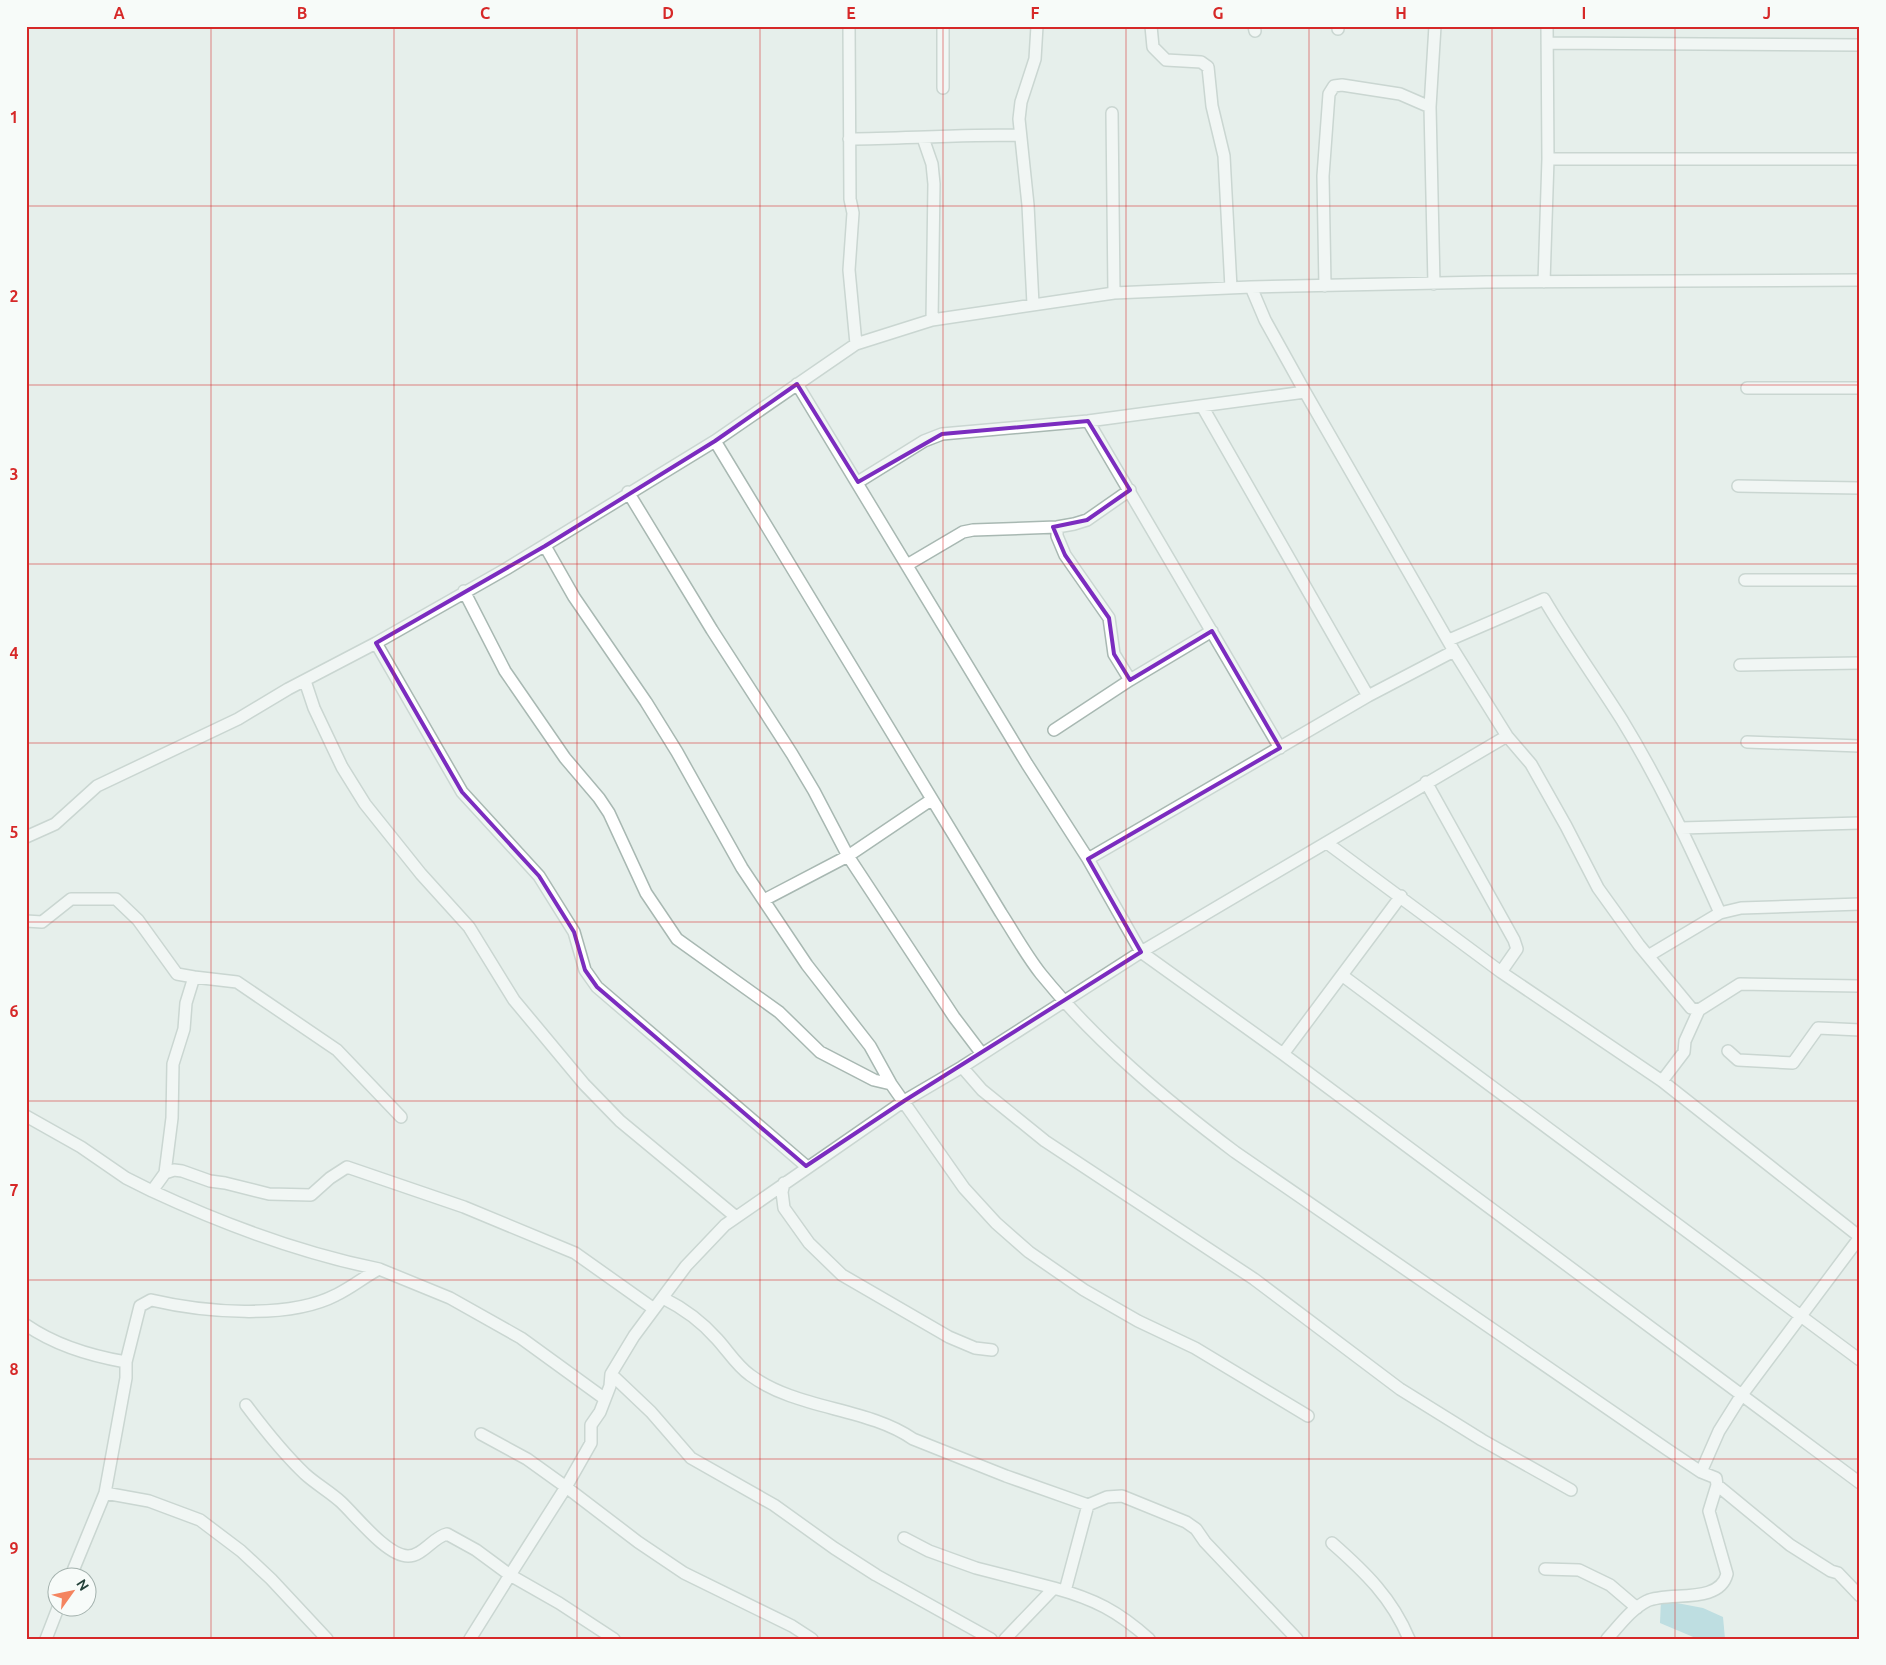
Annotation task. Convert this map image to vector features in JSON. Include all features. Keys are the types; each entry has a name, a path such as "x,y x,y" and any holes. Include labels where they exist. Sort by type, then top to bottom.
{"street":[{"path":"849,26 850,199 853,213 849,270 856,344"},
{"path":"942,26 943,88"},
{"path":"1033,304 1028,205 1019,119 1021,102 1035,59 1037,26"},
{"path":"1151,26 1153,47 1166,60 1201,62 1208,67 1212,106 1224,156 1231,288"},
{"path":"1434,284 1430,107 1435,26"},
{"path":"1544,282 1548,159 1547,26"},
{"path":"1547,44 1860,45"},
{"path":"1325,286 1323,176 1328,94 1334,86 1342,85 1400,94 1430,107"},
{"path":"1112,113 1114,292"},
{"path":"849,138 923,138 962,135 1020,136"},
{"path":"923,138 932,164 934,184 932,320"},
{"path":"1548,159 1860,159"},
{"path":"26,837 55,824 97,786 238,718 376,643 545,546 628,492 714,441 856,344 932,320 1114,292 1251,287 1544,282 1860,280"},
{"path":"1251,287 1265,320 1305,392 1454,651 1507,736 1531,764 1598,888 1648,956 1691,1008 1699,1010"},
{"path":"797,384 1027,764 1088,859 1141,952 1283,1054 1860,1483"},
{"path":"1748,388 1860,388"},
{"path":"858,482 924,441 942,434 1088,420 1305,392"},
{"path":"1202,406 1368,696"},
{"path":"1088,420 1280,748"},
{"path":"714,441 1001,913 1040,973 1065,1001 1141,1075 1200,1126 1235,1152 1429,1288 1700,1472 1716,1478 1717,1485 1709,1511 1727,1574 1725,1582 1713,1591 1676,1598 1650,1600 1637,1608 1607,1639"},
{"path":"1738,486 1860,488"},
{"path":"907,565 962,532 1057,527 1087,520 1130,490"},
{"path":"628,492 712,630 796,761 848,856 954,1017 982,1054"},
{"path":"1057,527 1057,536 1065,555 1109,618 1114,654 1130,680"},
{"path":"545,546 574,598 678,752 742,868 807,965 870,1046 891,1084 964,1188 996,1223 1030,1252 1084,1290 1138,1321 1195,1348 1308,1416"},
{"path":"1745,580 1860,580"},
{"path":"464,591 505,671 564,758 599,798 609,813 646,893 677,939 695,954 779,1012 820,1052 874,1080 891,1084"},
{"path":"1448,640 1544,598 1570,643 1621,720 1681,828 1720,913"},
{"path":"1054,730 1130,680 1212,631"},
{"path":"376,643 462,792 539,876 574,932 585,970 597,987 806,1166"},
{"path":"1088,859 1368,696 1454,651"},
{"path":"1740,665 1860,663"},
{"path":"304,681 314,708 342,767 365,804 421,874 469,927 514,1000 584,1084 620,1121 736,1217"},
{"path":"470,1639 566,1487 591,1443 591,1425 605,1399 610,1386 611,1374 634,1336 706,1244 736,1217 806,1166 904,1100 962,1067 1141,952 1327,843 1426,782 1507,736"},
{"path":"1747,742 1860,746"},
{"path":"1426,782 1514,940 1517,949 1501,972"},
{"path":"764,900 848,856 931,800"},
{"path":"1681,828 1860,823"},
{"path":"1327,843 1501,972 1662,1081 1860,1237 1741,1396 1712,1444 1700,1472"},
{"path":"1283,1054 1401,896"},
{"path":"26,921 42,922 71,899 116,899 138,920 177,974 237,982 337,1050 401,1117"},
{"path":"1648,956 1720,913 1741,908 1860,904"},
{"path":"1343,976 1860,1360"},
{"path":"152,1191 165,1173 172,1118 173,1064 184,1028 186,1003 194,977"},
{"path":"1662,1081 1684,1052 1684,1040 1699,1010 1740,984 1860,986"},
{"path":"1728,1051 1738,1060 1793,1063 1818,1028 1860,1030"},
{"path":"962,1067 982,1090 1045,1141 1130,1200 1254,1279 1400,1389 1490,1445 1571,1490"},
{"path":"26,1116 82,1147 126,1178 216,1220 330,1259 379,1269 450,1298 521,1338 605,1399"},
{"path":"165,1173 182,1171 210,1181 238,1185 270,1194 311,1195 330,1178 348,1168 464,1206 575,1253 654,1309"},
{"path":"784,1183 782,1192 784,1208 809,1243 842,1275 949,1337 975,1348 992,1350"},
{"path":"74,1568 104,1492 126,1378 126,1362 140,1306 151,1300 200,1310 291,1310 336,1296 379,1269"},
{"path":"663,1298 682,1307 716,1338 751,1376 777,1389 816,1404 861,1415 900,1430 913,1439 1006,1476 1088,1505 1114,1495 1122,1496 1186,1522 1196,1529 1205,1542 1297,1639"},
{"path":"28,1330 102,1358 126,1362"},
{"path":"611,1374 651,1412 691,1458 774,1505 834,1548 876,1575 991,1639"},
{"path":"246,1405 286,1455 307,1475 342,1503 382,1542 401,1554 408,1556 416,1555 441,1535 452,1535 510,1575 559,1602 614,1639"},
{"path":"481,1434 527,1459 638,1542 684,1573 792,1626 812,1639"},
{"path":"1717,1485 1790,1545 1830,1571 1838,1573 1860,1596"},
{"path":"104,1492 149,1501 200,1520 241,1551 271,1579 327,1639"},
{"path":"1005,1639 1060,1590 1088,1505"},
{"path":"904,1538 929,1551 976,1568 1060,1590 1104,1605 1126,1618 1148,1639"},
{"path":"1332,1543 1370,1577 1401,1618 1409,1639"},
{"path":"1545,1569 1579,1570 1610,1585 1637,1608"},
{"path":"46,1639 54,1618"}],"highlighted area":[{"path":"797,384 858,482 942,434 1088,421 1130,490 1087,520 1053,527 1065,555 1109,618 1114,654 1130,680 1212,631 1280,748 1088,859 1141,952 904,1101 806,1166 597,987 585,970 574,932 539,876 462,792 376,643 545,546 715,441"}],"water":[{"path":"1661,1600 1703,1608 1723,1617 1725,1639 1698,1639 1660,1623"}]}
